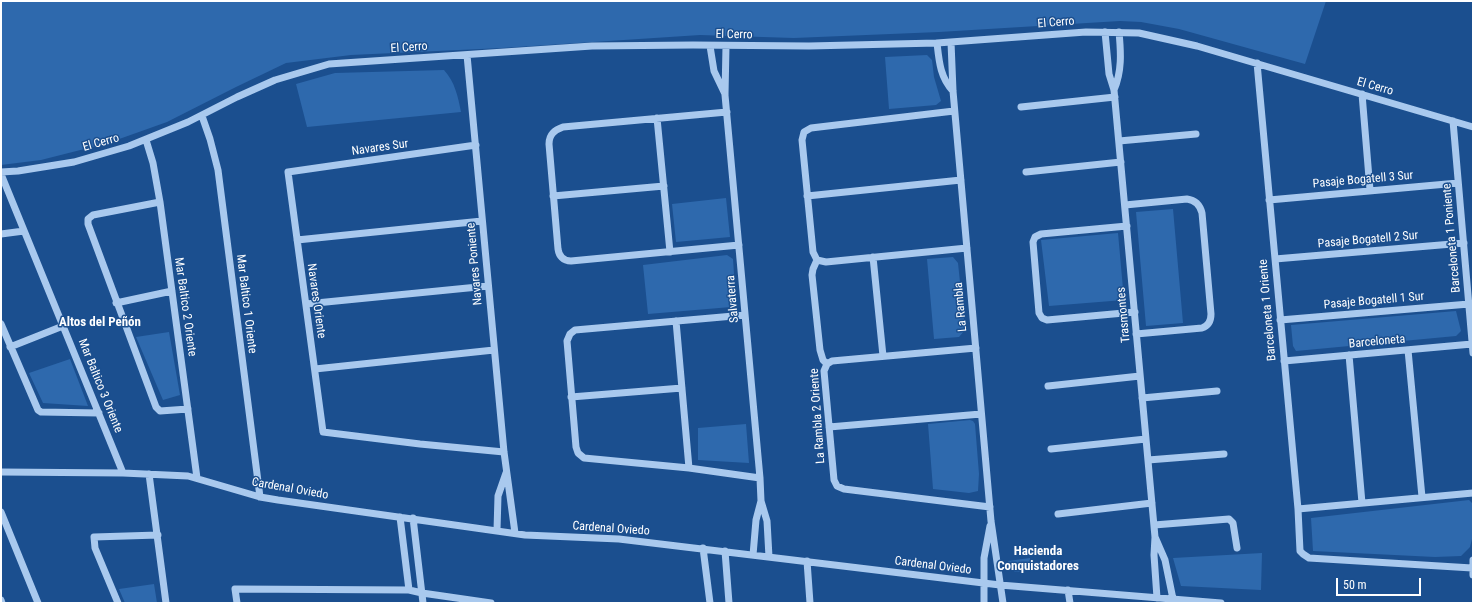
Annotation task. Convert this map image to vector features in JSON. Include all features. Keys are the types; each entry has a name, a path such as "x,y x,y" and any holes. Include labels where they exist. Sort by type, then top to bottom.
{"street":[{"name":"El Cerro","path":"1,173 74,162 102,155 146,140 202,116 237,97 275,80 329,64 592,46 809,46 937,43 1105,32 1139,33 1177,40 1473,127"},
{"name":"Trasmontes","path":"1105,32 1109,74 1115,94 1154,525 1154,555 1157,598"},
{"name":"Trasmontes","path":"1115,94 1122,61 1119,32"},
{"name":"La Rambla","path":"951,42 954,111 991,521 1003,603"},
{"path":"937,43 942,76 953,91"},
{"name":"Salvaterra","path":"710,46 714,71 725,95"},
{"name":"Salvaterra","path":"726,46 725,95 761,501 767,521 769,557"},
{"name":"Navares Poniente","path":"467,55 504,452 515,533"},
{"name":"Barceloneta 1 Oriente","path":"1257,64 1298,509 1299,547 1302,554 1309,558 1473,572"},
{"path":"1021,107 1115,94"},
{"path":"1362,94 1370,190"},
{"name":"La Rambla 2 Oriente","path":"954,111 811,128 804,132 802,137 807,196 813,252 817,260 812,275 820,350 823,360 827,364 824,371 834,480 837,486 844,489 990,507"},
{"path":"727,112 563,126 555,131 550,136 549,144 558,249 561,258 571,261 739,245"},
{"name":"Mar Baltico 1 Oriente","path":"202,116 218,170 260,497"},
{"path":"657,118 670,252"},
{"name":"Barceloneta 1 Poniente","path":"1453,121 1473,353"},
{"path":"1119,141 1196,134"},
{"name":"Mar Baltico 2 Oriente","path":"146,140 152,158 160,202 197,478"},
{"name":"Navares Sur","path":"288,172 476,145"},
{"path":"1026,172 1121,162"},
{"name":"Navares Oriente","path":"288,172 323,432 420,444 504,452"},
{"name":"Mar Baltico 3 Oriente","path":"1,173 123,473"},
{"path":"807,196 961,180"},
{"name":"Pasaje Bogatell 3 Sur","path":"1269,200 1458,183"},
{"path":"554,196 664,186"},
{"path":"1125,205 1187,199 1197,203 1202,213 1211,307 1211,318 1208,325 1205,327 1198,329 1136,334"},
{"path":"160,202 93,216 88,219 88,224 116,303 157,410 160,412 188,409"},
{"path":"297,240 482,221"},
{"path":"1127,226 1041,234 1035,237 1033,242 1039,313 1042,318 1047,320 1135,312"},
{"path":"1,234 24,231"},
{"name":"Pasaje Bogatell 2 Sur","path":"1275,259 1464,243"},
{"path":"817,260 826,262 967,248"},
{"path":"873,257 883,356"},
{"path":"306,304 488,286"},
{"path":"116,303 172,291"},
{"name":"Pasaje Bogatell 1 Sur","path":"1280,320 1469,304"},
{"path":"745,315 579,329 570,334 567,345 571,397 576,447 581,456 592,459 689,468 760,478"},
{"path":"676,321 689,468"},
{"path":"1,324 40,412 99,413"},
{"path":"10,347 63,326"},
{"name":"Barceloneta","path":"1284,361 1472,344"},
{"path":"827,364 832,361 976,348"},
{"path":"315,369 494,350"},
{"path":"1408,350 1422,497"},
{"path":"1349,356 1362,503"},
{"path":"1048,386 1140,376"},
{"path":"571,397 682,388"},
{"path":"1142,398 1216,391"},
{"path":"829,427 982,414"},
{"path":"1051,449 1146,439"},
{"path":"1148,460 1224,454"},
{"name":"Navares Poniente","path":"497,530 498,496 507,471"},
{"name":"Cardenal Oviedo","path":"1,472 174,475 197,478 260,497 526,535 619,539 1000,585 1221,603"},
{"path":"149,474 166,603"},
{"path":"1298,509 1473,493"},
{"name":"Salvaterra","path":"753,555 756,520 761,501"},
{"path":"1058,514 1152,503"},
{"path":"1,512 38,603"},
{"path":"400,517 409,590"},
{"path":"413,518 423,603"},
{"path":"1154,525 1229,519 1233,523 1237,548"},
{"name":"La Rambla","path":"984,603 985,548 991,521"},
{"path":"118,603 95,548 94,537 158,535"},
{"name":"Trasmontes","path":"1155,537 1165,560 1173,599"},
{"path":"703,548 710,603"},
{"path":"725,551 729,603"},
{"path":"1473,560 1473,572"},
{"path":"807,561 810,603"},
{"path":"237,603 235,588 409,590 491,603"},
{"path":"1068,590 1070,603"}],"shaded area":[{"path":"1,1 1326,1 1305,64 1179,29 1141,22 1120,21 939,32 794,38 700,35 502,48 351,55 286,63 167,122 108,143 41,160 1,165"},
{"path":"927,55 932,60 934,77 941,101 936,105 889,109 885,57"},
{"path":"444,70 453,85 461,112 307,127 296,84 335,73"},
{"path":"726,198 730,237 676,242 672,204"},
{"path":"1173,209 1183,323 1146,326 1136,212"},
{"path":"1118,233 1124,300 1049,306 1041,240"},
{"path":"727,255 733,259 736,304 731,307 648,314 643,265"},
{"path":"953,257 958,263 965,330 959,337 934,339 927,259"},
{"path":"1456,311 1461,331 1456,336 1296,351 1293,346 1291,325"},
{"path":"169,332 180,395 163,400 136,337"},
{"path":"70,359 88,406 43,403 29,373"},
{"path":"970,420 975,424 979,474 978,491 969,493 933,489 928,424"},
{"path":"746,424 749,463 698,460 698,428"},
{"path":"1469,500 1473,504 1473,535 1470,547 1461,556 1435,557 1313,551 1311,518"},
{"path":"1262,553 1261,590 1181,586 1173,558"},
{"path":"1030,558 1031,570 1015,572 1008,567 1008,561"},
{"path":"154,584 157,603 125,603 119,589"}],"district":[{"name":"Altos del Peñón","path":"100,323"},
{"name":"Hacienda Conquistadores","path":"1038,560"}]}
